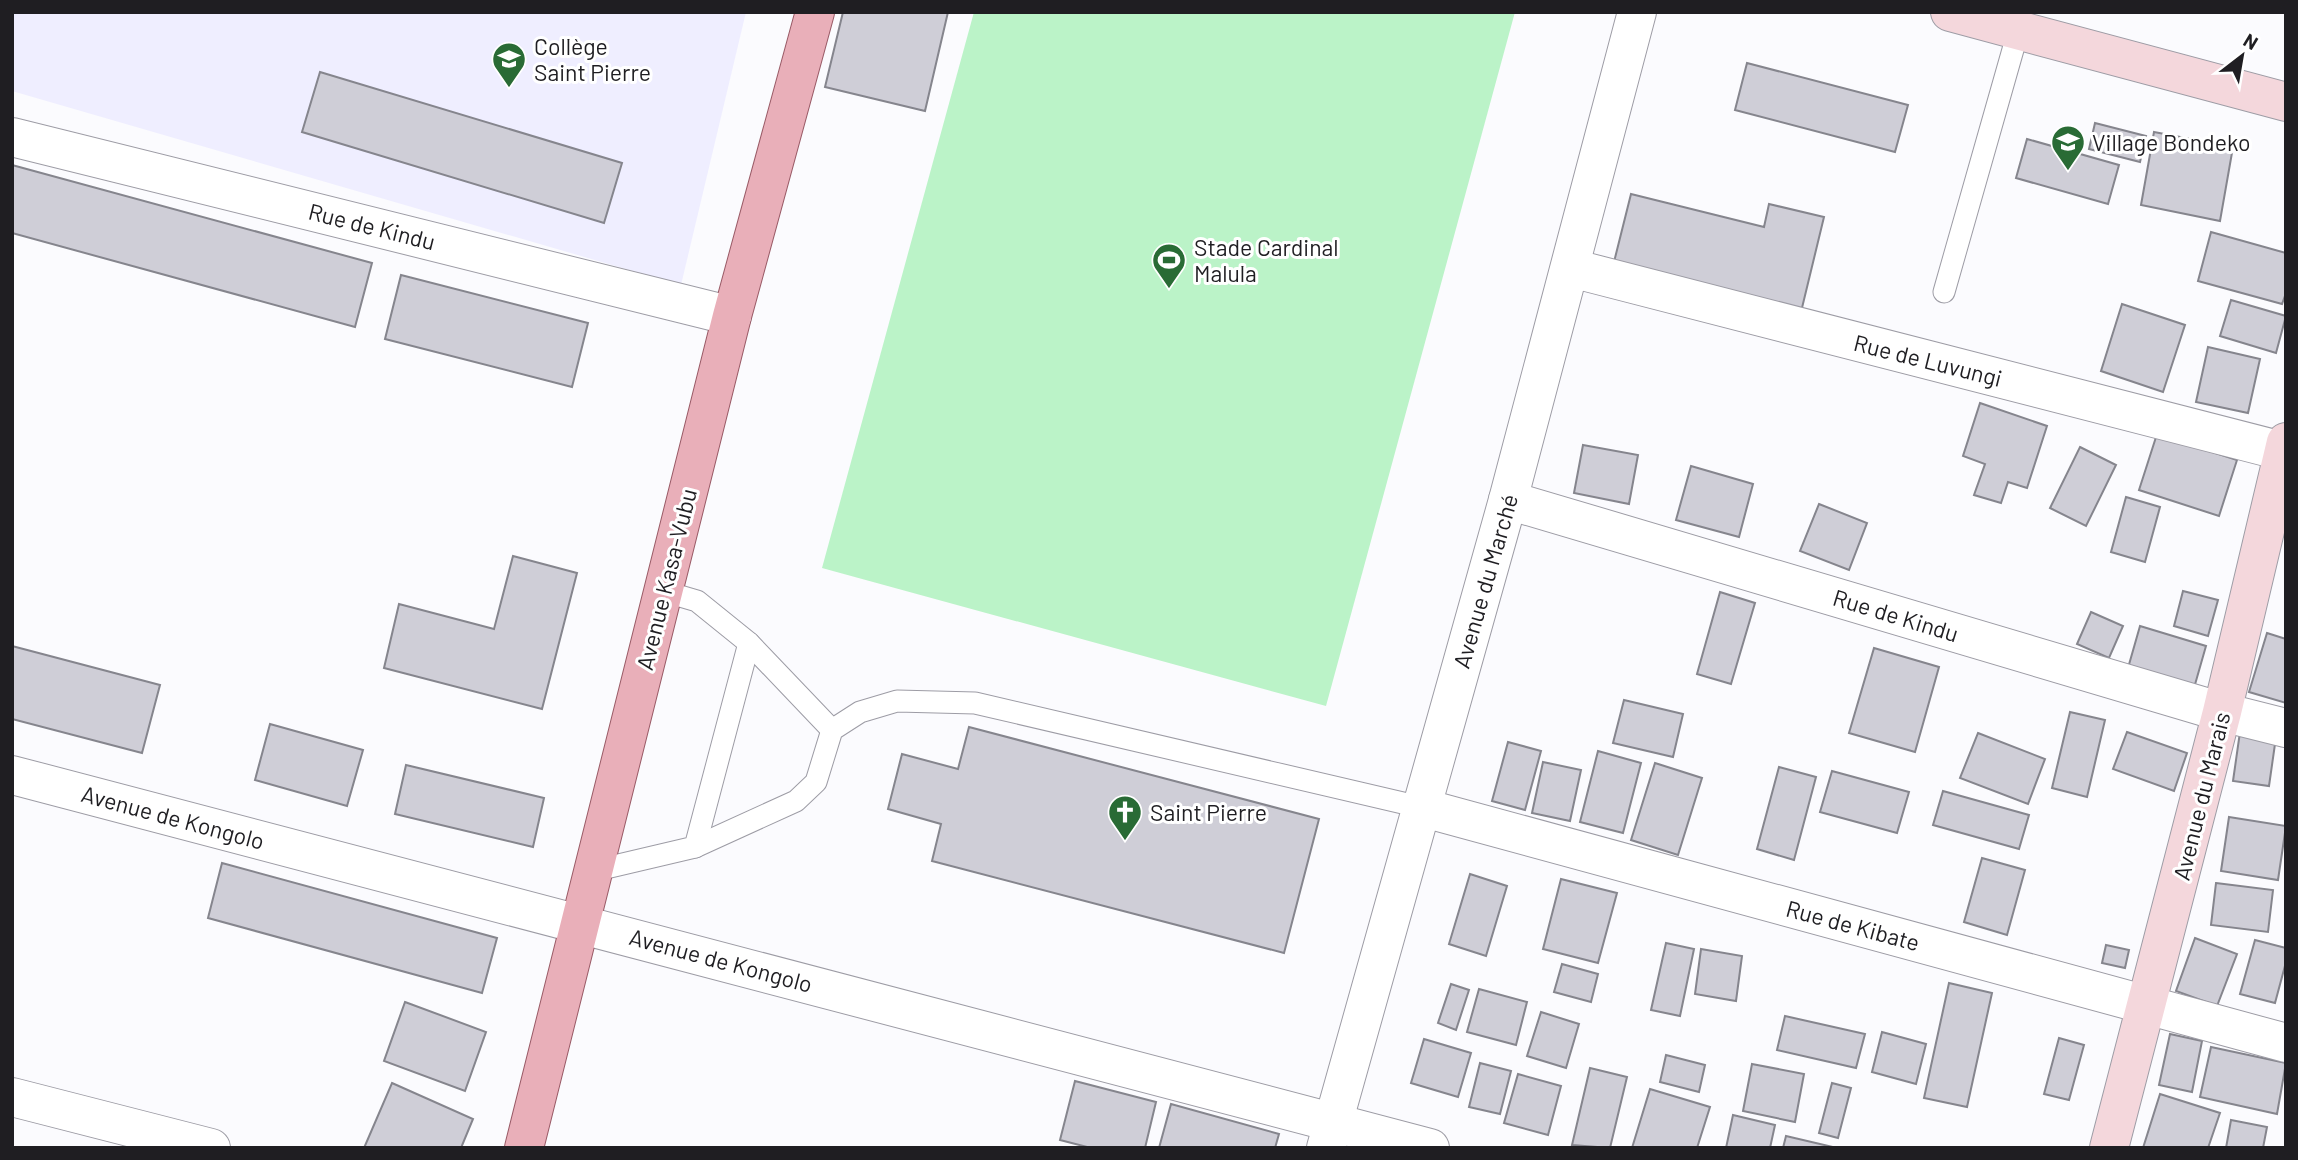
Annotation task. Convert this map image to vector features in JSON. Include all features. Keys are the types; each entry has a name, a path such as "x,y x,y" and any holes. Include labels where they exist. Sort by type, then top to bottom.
{"main road":[{"name":"Avenue Kasa-Vubu","path":"524,1148 732,316 815,12"}],"street":[{"name":"Avenue du Marché","path":"1329,1134 1508,500 1637,12"},
{"path":"1950,12 2286,102"},
{"name":"Rue de Kindu","path":"12,137 732,316"},
{"name":"Rue de Luvungi","path":"1570,268 2285,448"},
{"name":"Avenue du Marais","path":"2109,1148 2222,712 2285,448"},
{"name":"Rue de Kindu","path":"1508,500 2222,712 2286,728"},
{"name":"Avenue de Kongolo","path":"12,775 580,923 1329,1134 1430,1148"},
{"name":"Rue de Kibate","path":"1420,807 2286,1043"},
{"path":"12,1097 211,1148"}],"lane":[{"path":"1944,292 2018,32"},
{"path":"663,591 696,601 749,643 832,730"},
{"path":"695,847 749,643"},
{"path":"593,871 695,847 796,801 816,782 832,730 860,712 897,701 975,702 1420,807"}],"shaded area":[{"name":"Collège Saint Pierre","path":"12,12 746,12 681,285 12,91"}],"green space":[{"name":"Stade Cardinal Malula","path":"974,12 1515,12 1326,706 822,568"}],"building":[{"path":"843,12 948,12 925,111 825,87"},
{"path":"1747,63 1908,105 1895,152 1735,110"},
{"path":"320,72 622,163 604,223 302,132"},
{"path":"2095,123 2146,136 2140,162 2089,149"},
{"path":"2154,132 2233,147 2220,221 2141,205"},
{"name":"Village Bondeko","path":"2027,139 2119,165 2108,204 2016,178"},
{"path":"12,165 372,263 355,327 12,233"},
{"path":"1631,194 1764,227 1769,204 1824,217 1801,312 1613,266"},
{"path":"2211,232 2286,253 2286,293 2282,304 2198,281"},
{"path":"401,275 588,323 572,387 385,339"},
{"path":"2231,300 2286,316 2276,353 2220,336"},
{"path":"2122,304 2185,325 2163,392 2101,371"},
{"path":"2208,347 2260,359 2248,413 2196,402"},
{"path":"1980,403 2047,426 2027,488 2008,482 2001,503 1974,495 1985,464 1963,456"},
{"path":"2157,434 2237,460 2219,516 2139,490"},
{"path":"1583,445 1638,455 1629,504 1574,493"},
{"path":"2080,447 2116,465 2086,526 2050,508"},
{"path":"1691,466 1753,484 1739,537 1676,520"},
{"path":"2126,497 2160,507 2145,562 2111,552"},
{"path":"1819,504 1867,523 1849,570 1800,551"},
{"path":"513,556 577,573 542,709 384,668 399,604 494,629"},
{"path":"2183,591 2218,600 2208,636 2174,626"},
{"path":"1720,592 1755,603 1731,684 1697,674"},
{"path":"2091,612 2123,626 2109,658 2077,644"},
{"path":"2140,626 2206,646 2194,688 2128,668"},
{"path":"2267,633 2286,639 2286,703 2249,692"},
{"path":"12,646 160,685 142,753 12,719"},
{"path":"1874,648 1939,667 1915,752 1849,733"},
{"path":"1624,700 1683,714 1673,757 1613,743"},
{"path":"2070,712 2105,720 2087,797 2052,788"},
{"path":"270,724 363,750 347,806 255,780"},
{"name":"Saint Pierre","path":"969,727 1319,819 1284,953 932,861 941,824 888,809 902,754 958,769"},
{"path":"2127,732 2187,753 2174,791 2113,769"},
{"path":"2240,732 2276,737 2269,786 2233,781"},
{"path":"1978,733 2045,759 2028,804 1960,778"},
{"path":"1508,742 1541,751 1525,810 1492,801"},
{"path":"1598,751 1641,763 1623,833 1580,822"},
{"path":"1543,762 1581,770 1570,821 1532,813"},
{"path":"1655,763 1702,778 1678,855 1631,840"},
{"path":"406,765 544,798 533,847 395,814"},
{"path":"1779,767 1816,777 1794,860 1757,849"},
{"path":"1832,771 1909,792 1897,833 1820,812"},
{"path":"1943,791 2029,815 2019,849 1933,825"},
{"path":"2229,817 2286,826 2278,880 2221,871"},
{"path":"1982,858 2025,870 2007,935 1964,922"},
{"path":"222,863 497,938 482,993 208,918"},
{"path":"1470,874 1507,886 1486,956 1449,944"},
{"path":"1561,879 1617,893 1598,963 1543,949"},
{"path":"2216,883 2273,890 2268,932 2211,925"},
{"path":"2195,938 2237,954 2217,1006 2176,991"},
{"path":"2255,940 2286,948 2286,962 2275,1003 2240,994"},
{"path":"1666,943 1694,949 1680,1016 1651,1010"},
{"path":"2106,945 2129,950 2125,968 2102,963"},
{"path":"1701,949 1742,956 1736,1001 1695,994"},
{"path":"1562,964 1598,974 1591,1002 1554,992"},
{"path":"1949,983 1992,993 1967,1107 1924,1098"},
{"path":"1451,984 1469,990 1456,1030 1438,1023"},
{"path":"1479,989 1527,1002 1516,1045 1467,1032"},
{"path":"405,1002 486,1032 465,1091 384,1061"},
{"path":"1541,1012 1579,1024 1566,1068 1527,1056"},
{"path":"1785,1016 1865,1034 1856,1068 1777,1050"},
{"path":"1882,1032 1926,1044 1916,1084 1872,1072"},
{"path":"2170,1034 2202,1041 2192,1092 2159,1085"},
{"path":"2059,1038 2084,1045 2069,1100 2044,1094"},
{"path":"1424,1039 1471,1053 1458,1097 1411,1083"},
{"path":"2211,1047 2286,1063 2277,1114 2200,1097"},
{"path":"1666,1055 1705,1065 1699,1092 1660,1082"},
{"path":"1480,1063 1511,1071 1500,1114 1469,1107"},
{"path":"1752,1064 1804,1074 1795,1122 1743,1111"},
{"path":"1590,1068 1627,1077 1610,1148 1572,1145"},
{"path":"1518,1074 1561,1086 1548,1135 1504,1123"},
{"path":"1075,1081 1156,1102 1145,1148 1091,1148 1060,1140"},
{"path":"392,1083 473,1119 461,1148 364,1148"},
{"path":"1832,1083 1851,1088 1838,1138 1819,1133"},
{"path":"1650,1089 1710,1107 1697,1148 1632,1148"},
{"path":"2160,1094 2220,1113 2208,1148 2143,1148"},
{"path":"1171,1104 1279,1134 1275,1148 1159,1148"},
{"path":"1733,1115 1775,1125 1770,1148 1726,1148"},
{"path":"2231,1120 2267,1127 2263,1148 2226,1148"},
{"path":"1786,1136 1833,1147 1833,1148 1783,1148"}],"place":[{"name":"Collège Saint Pierre","path":"509,89"},
{"name":"Village Bondeko","path":"2068,172"},
{"name":"Stade Cardinal Malula","path":"1169,290"},
{"name":"Saint Pierre","path":"1125,842"}]}
